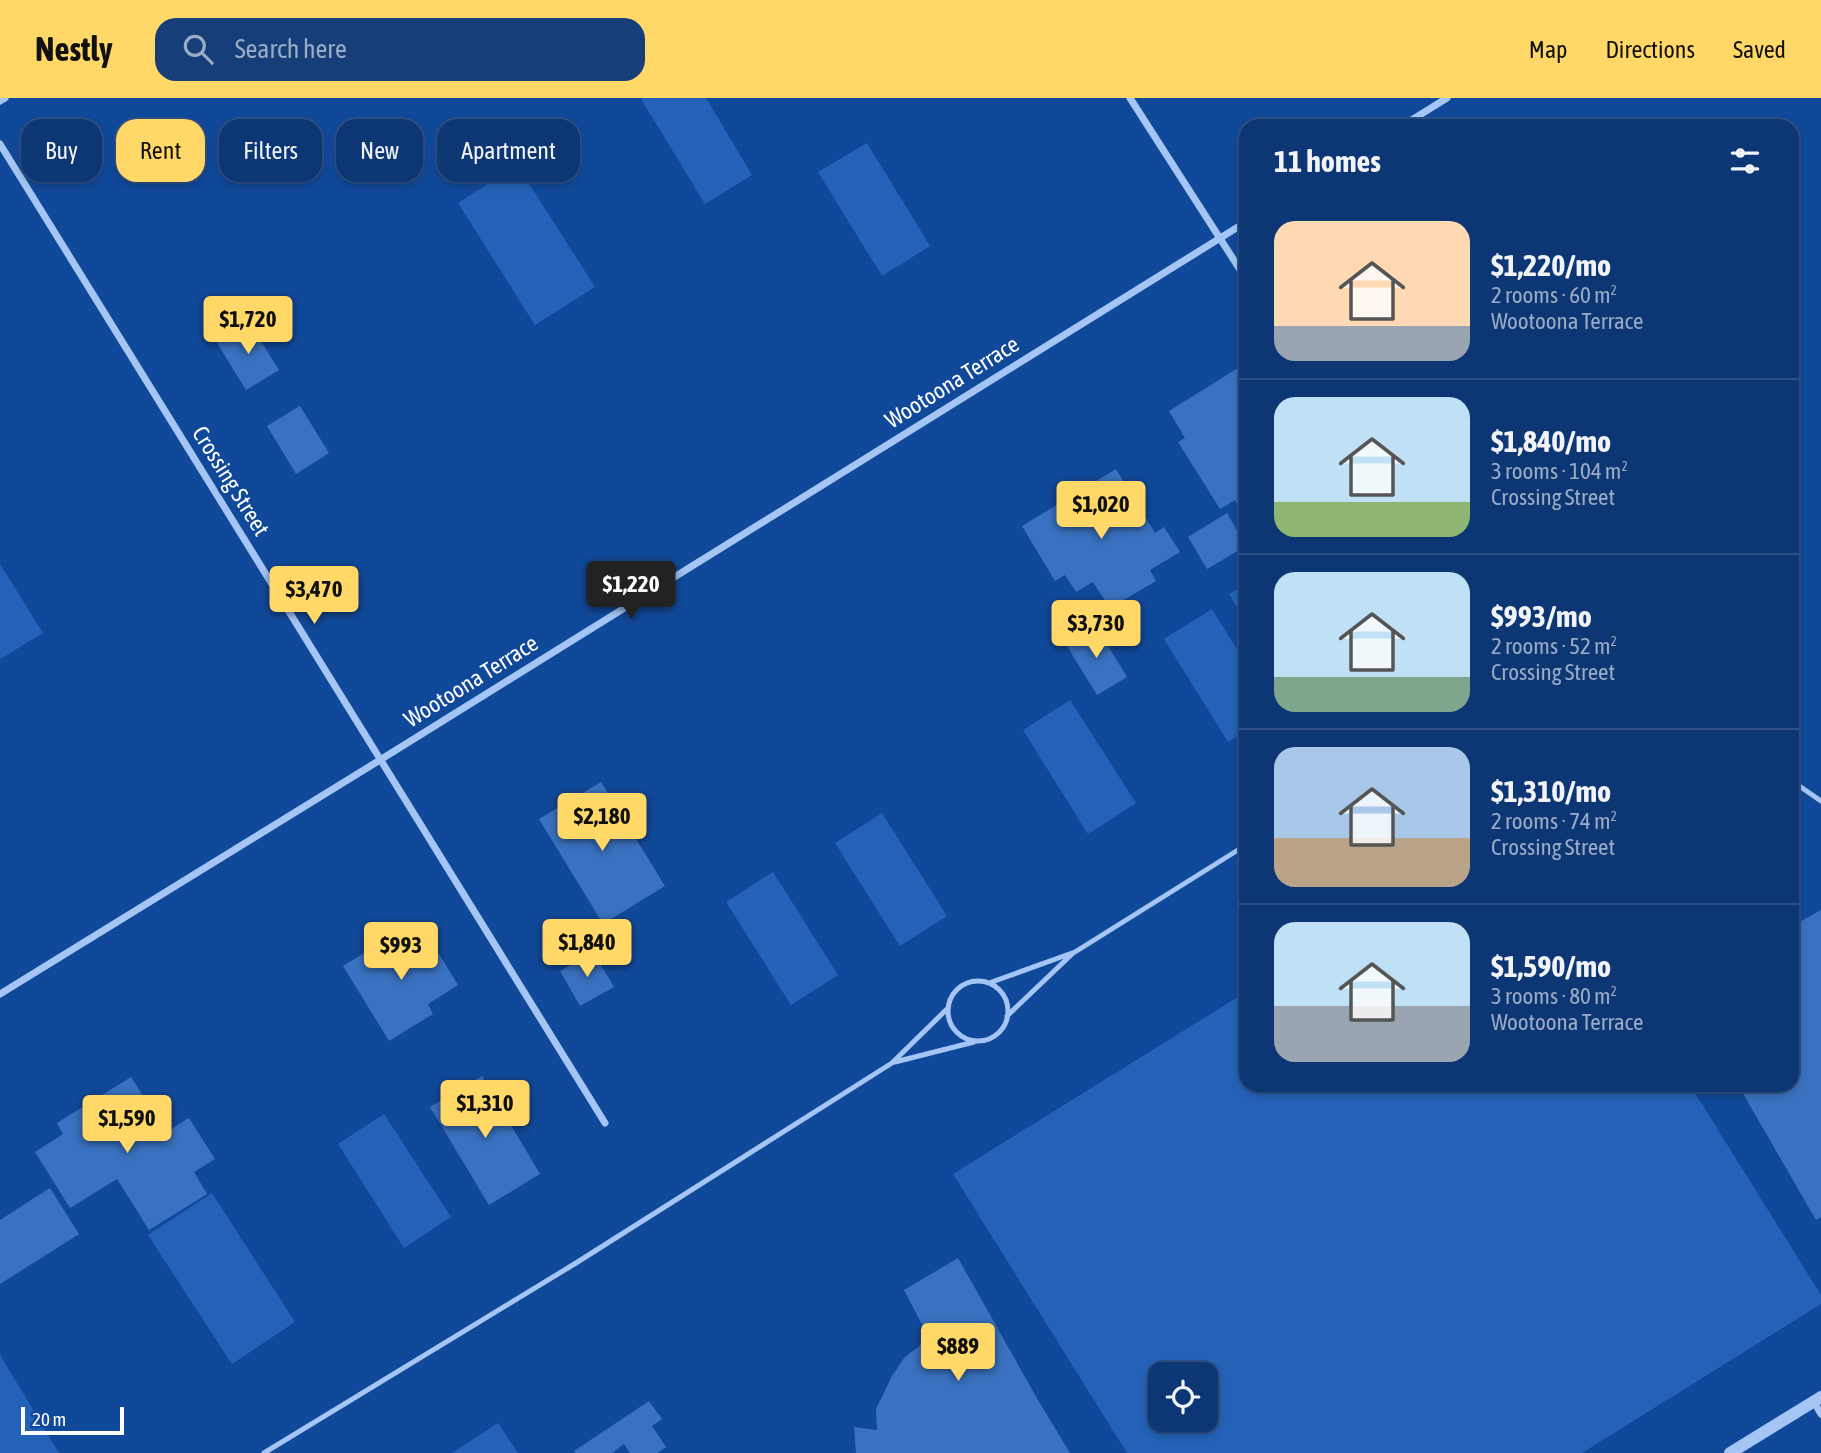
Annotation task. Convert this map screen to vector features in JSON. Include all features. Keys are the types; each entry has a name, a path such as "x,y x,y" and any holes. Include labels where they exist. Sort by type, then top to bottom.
{"street":[{"path":"0,101 5,98"},
{"path":"1130,98 1239,267"},
{"path":"1413,119 1447,98"},
{"name":"Crossing Street","path":"0,144 605,1123"},
{"name":"Wootoona Terrace","path":"0,993 1239,226"},
{"path":"1730,1453 1817,1399 1821,1414"}],"lane":[{"path":"1799,785 1821,801"},
{"path":"978,1041 968,1039 952,1027 948,1017 948,1008 955,991 962,985 971,982 989,984 1074,952 1239,849"},
{"path":"1007,1016 1074,952"},
{"path":"892,1063 978,1041 997,1033 1004,1026 1007,1016 1003,996 989,984"},
{"path":"264,1453 576,1263 892,1063 948,1008"}],"shaded area":[{"path":"706,98 752,175 705,204 641,99"},
{"path":"867,143 930,246 882,276 818,172"},
{"path":"491,182 528,182 595,287 535,325 458,203"},
{"path":"0,564 43,633 0,659"},
{"path":"1239,588 1239,610 1229,594"},
{"path":"1212,609 1239,653 1239,735 1228,742 1164,639"},
{"path":"1070,700 1136,803 1088,834 1023,730"},
{"path":"882,813 947,916 900,946 835,843"},
{"path":"773,872 838,975 791,1005 726,902"},
{"path":"1239,996 1239,1092 1694,1092 1821,1295 1821,1304 1582,1453 1127,1453 953,1174"},
{"path":"384,1114 451,1217 404,1248 338,1144"},
{"path":"212,1193 295,1322 232,1364 148,1235"},
{"path":"0,1355 59,1453 0,1453"},
{"path":"498,1423 518,1453 452,1453"}],"building":[{"path":"249,322 279,370 246,390 217,343"},
{"path":"1238,368 1239,507 1235,500 1220,509 1178,442 1185,438 1169,411"},
{"path":"300,406 329,453 296,474 267,426"},
{"path":"1116,469 1155,533 1164,527 1180,552 1150,570 1156,581 1110,608 1093,582 1076,592 1065,575 1055,581 1022,526"},
{"path":"1227,513 1239,534 1239,550 1207,569 1188,537"},
{"path":"1095,625 1127,677 1097,695 1065,643"},
{"path":"601,782 665,886 603,924 539,819"},
{"path":"1821,910 1821,1217 1816,1220 1742,1092 1799,1092 1799,922"},
{"path":"425,931 458,985 428,1004 433,1014 389,1041 343,966 395,934 402,945"},
{"path":"593,952 614,987 580,1006 560,971"},
{"path":"482,1076 540,1174 489,1205 430,1107"},
{"path":"131,1077 166,1132 189,1118 215,1159 194,1172 207,1194 149,1230 117,1179 70,1208 35,1152 63,1134 57,1123"},
{"path":"50,1188 79,1234 0,1284 0,1220"},
{"path":"958,1258 1070,1453 856,1453 854,1427 877,1430 876,1409 892,1376 904,1358 929,1338 904,1290"},
{"path":"649,1401 662,1419 652,1426 666,1447 657,1453 630,1453 624,1444 612,1453 574,1451"}]}
